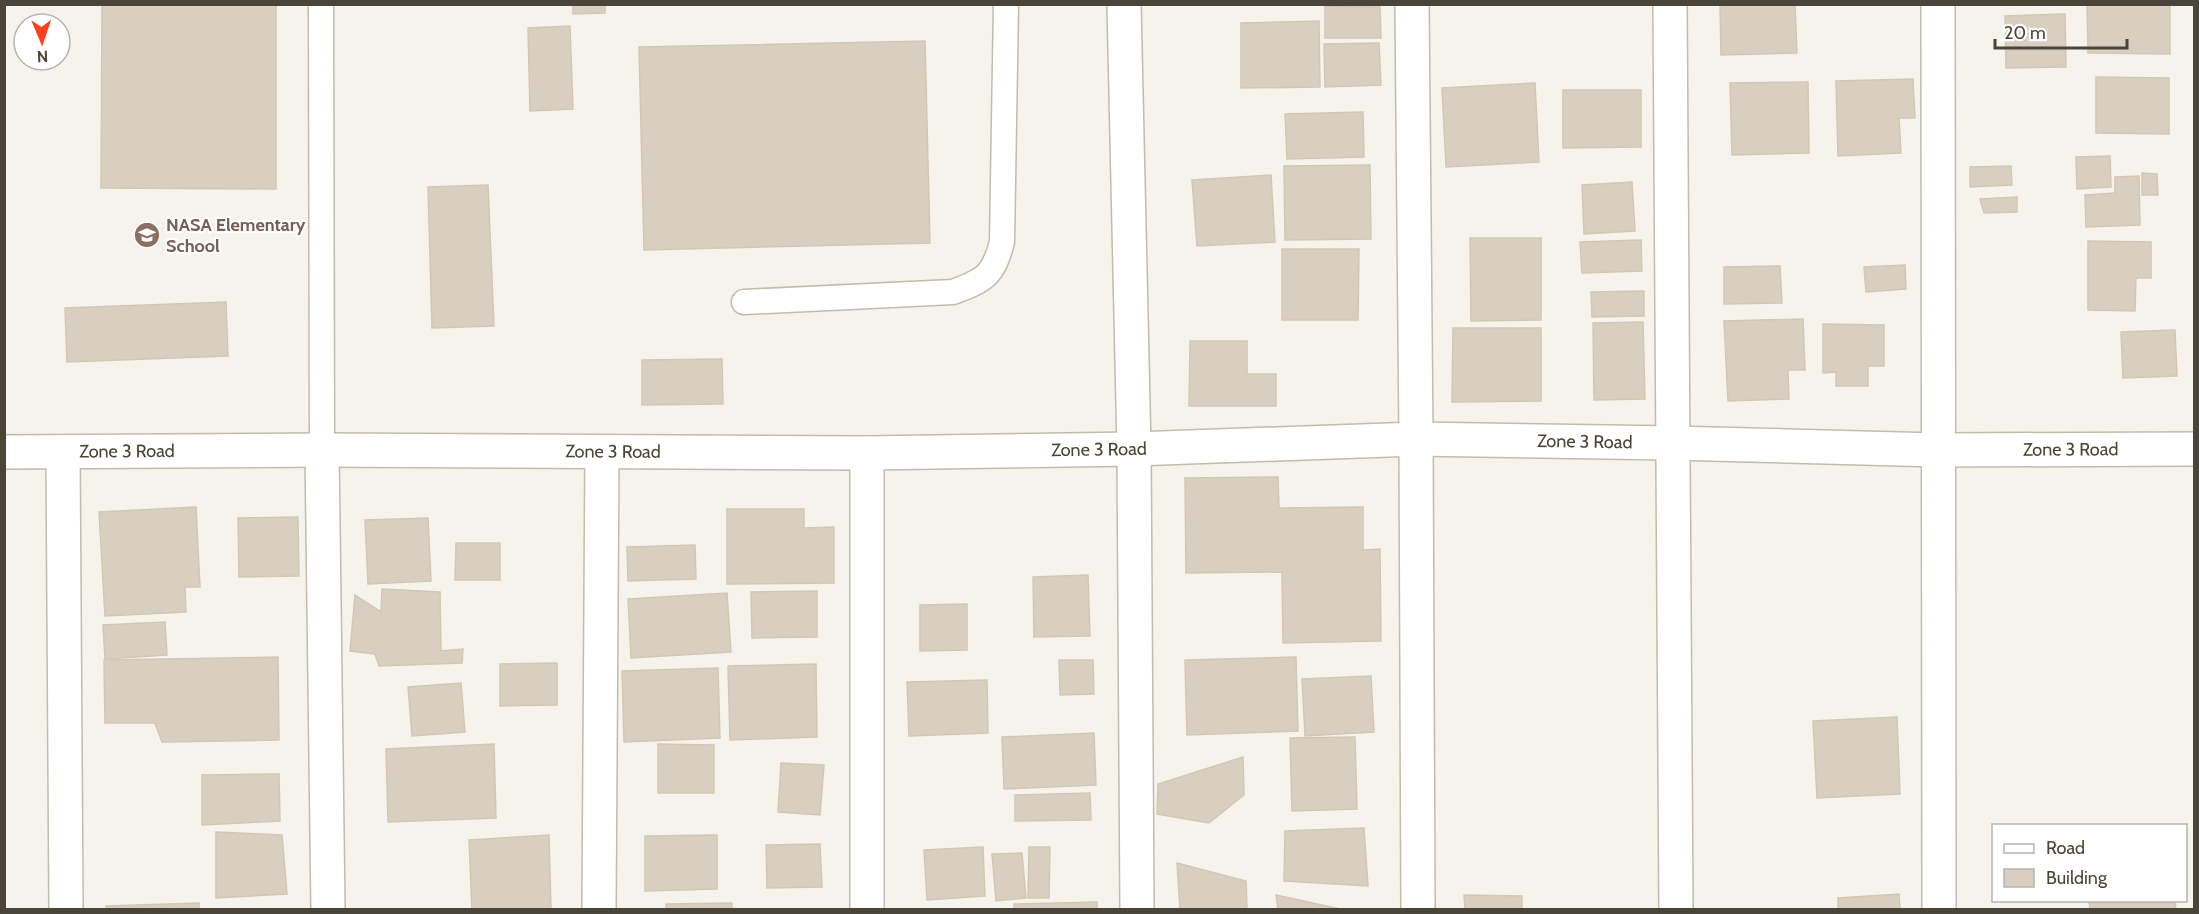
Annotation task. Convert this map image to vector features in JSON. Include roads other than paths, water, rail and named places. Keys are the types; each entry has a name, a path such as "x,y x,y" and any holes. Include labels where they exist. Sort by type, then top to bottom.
{"street":[{"path":"1124,4 1134,449 1137,909"},
{"path":"1412,4 1418,909"},
{"path":"1670,4 1676,909"},
{"path":"1938,4 1939,909"},
{"name":"Zone 3 Road","path":"4,452 322,450 867,453 1134,449 1416,439 1937,450 2194,448"},
{"path":"322,450 328,909"},
{"path":"63,452 66,909"},
{"path":"599,909 602,452"},
{"path":"867,453 867,909"}],"lane":[{"path":"321,4 322,450"},
{"path":"744,302 953,292 980,282 996,263 1002,242 1006,4"}],"place":[{"name":"NASA Elementary School","path":"147,235"}]}
